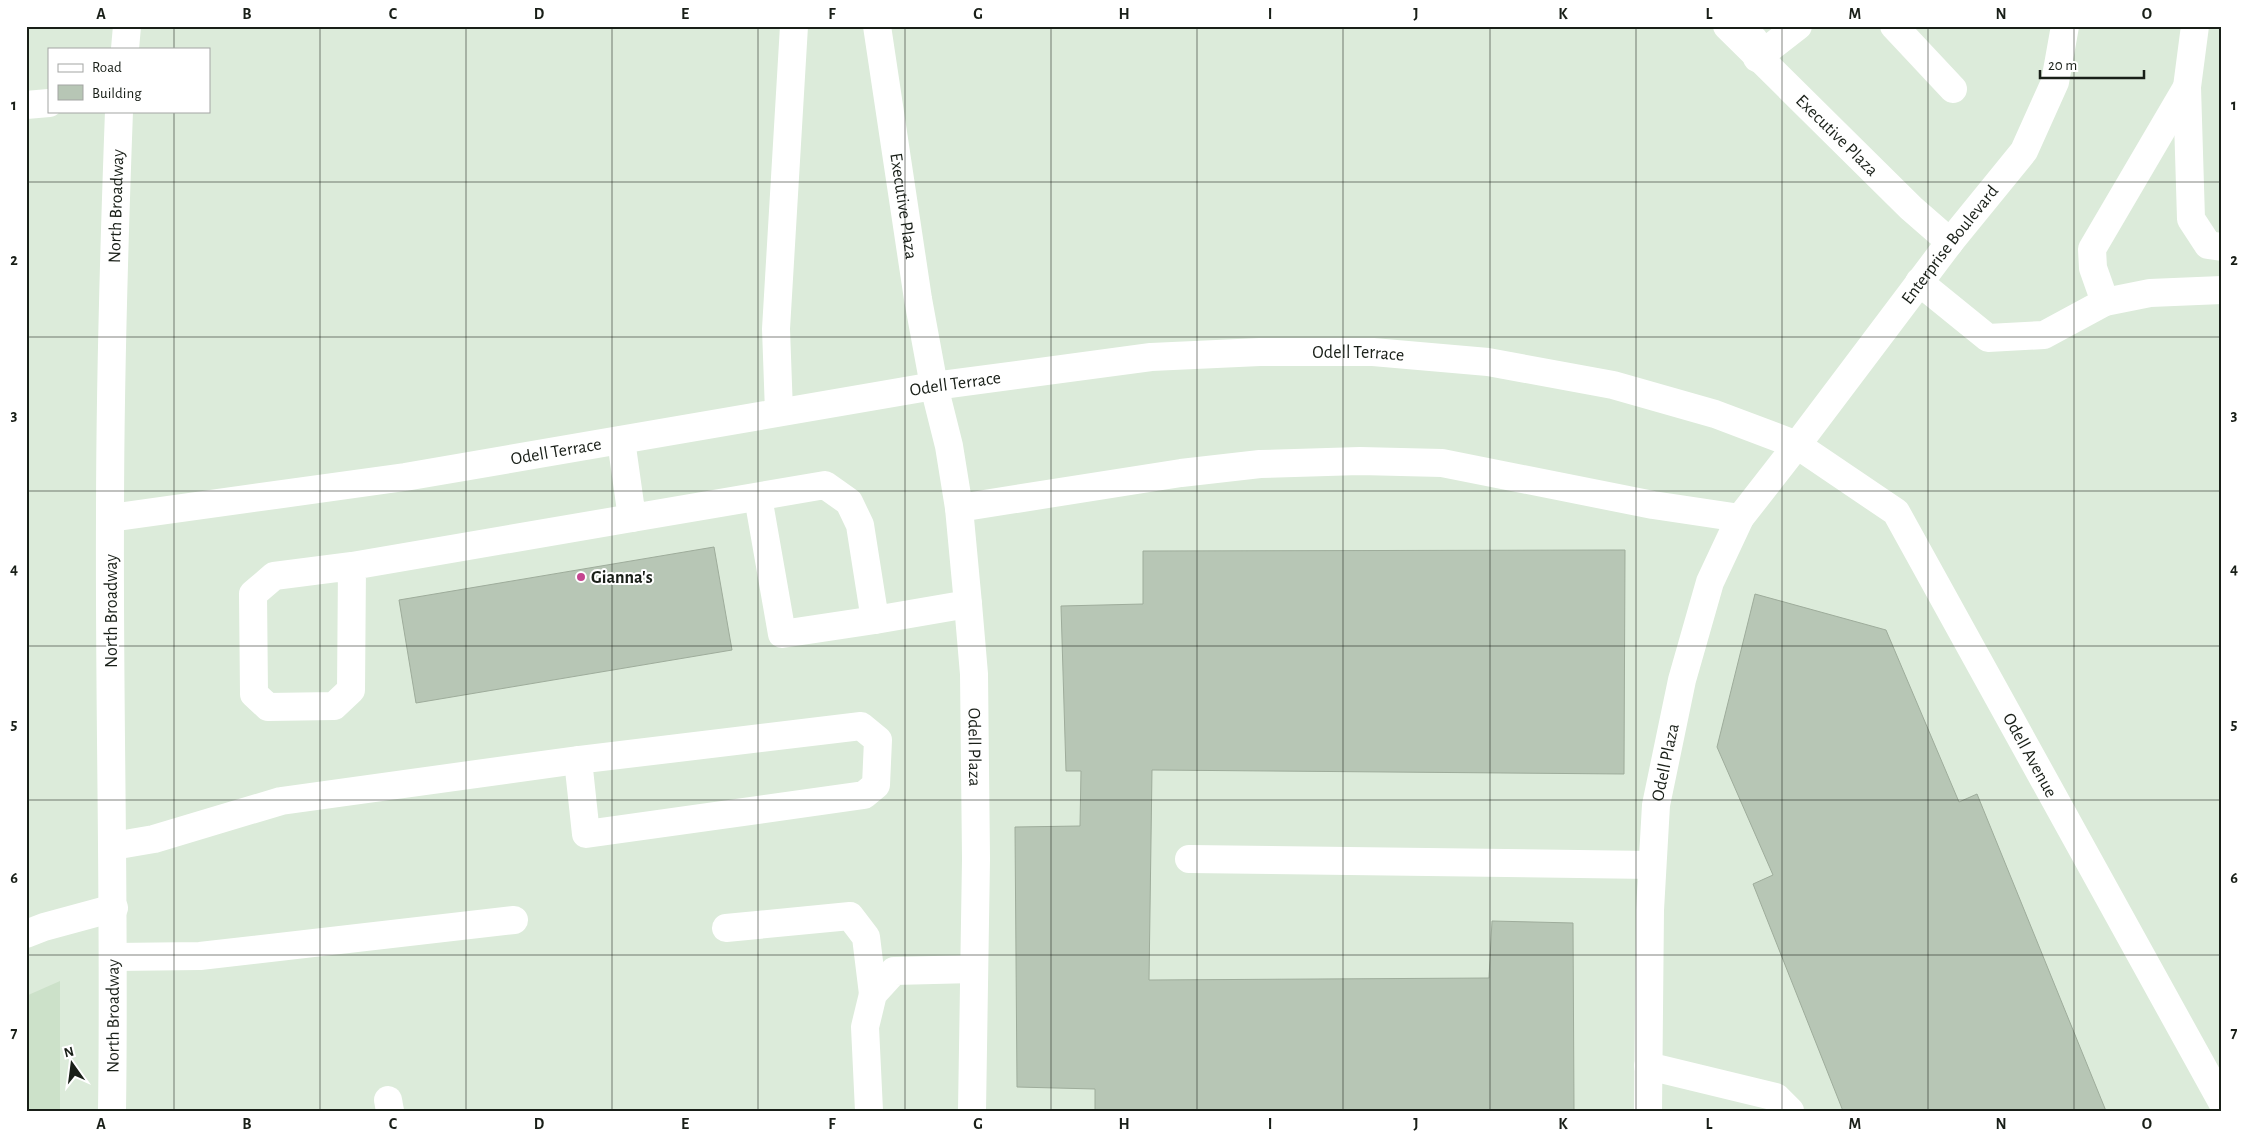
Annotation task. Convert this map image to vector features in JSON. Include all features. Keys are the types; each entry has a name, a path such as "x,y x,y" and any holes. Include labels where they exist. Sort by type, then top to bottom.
{"street":[{"path":"125,48 127,26"},
{"path":"779,412 776,330 794,26"},
{"name":"Executive Plaza","path":"877,26 918,300 934,386"},
{"name":"Executive Plaza","path":"1727,26 1757,58 1911,208 1950,242"},
{"path":"1752,26 1757,58 1798,26"},
{"path":"1894,26 1953,89"},
{"name":"Enterprise Boulevard","path":"1797,445 1919,282 2024,151 2055,82 2065,26"},
{"path":"2194,26 2187,87 2191,219 2208,245 2222,246"},
{"path":"2105,302 2093,268 2092,249 2187,87"},
{"path":"26,105 48,103"},
{"name":"North Broadway","path":"112,1111 114,908 110,518 113,254 119,112"},
{"path":"1919,282 1988,338 2044,335 2105,302 2150,293 2222,290"},
{"name":"Odell Terrace","path":"110,518 405,477 934,386 1151,357 1260,352 1373,352 1488,362 1613,385 1715,414 1797,445"},
{"name":"Odell Plaza","path":"934,386 949,446 959,508 974,674 976,859 972,1111"},
{"path":"621,440 632,518"},
{"name":"Odell Plaza","path":"1648,1111 1650,910 1656,805 1682,680 1710,582 1740,518 1797,445"},
{"name":"Odell Avenue","path":"1797,445 1896,512 2222,1102"},
{"path":"959,508 1181,473 1250,465 1360,461 1442,463 1653,505 1740,518"},
{"path":"352,566 351,690 334,706 268,708 254,694 254,594 274,576 352,566 825,485 849,502 860,525 875,620"},
{"path":"758,497 782,634 968,604"},
{"path":"113,846 154,839 281,801 578,760 861,726 878,740 876,785 864,794 586,834 578,760"},
{"path":"1189,859 1652,865"},
{"path":"26,934 44,927 114,908"},
{"path":"726,928 850,916 866,937 873,994 864,1027 869,1111"},
{"path":"114,957 200,956 514,920"},
{"path":"873,994 894,971 974,969"},
{"path":"1648,1066 1776,1097 1790,1111"}],"shaded area":[{"path":"60,981 60,1111 26,1111 26,996"}],"building":[{"path":"714,547 732,650 416,703 399,600"},
{"path":"1625,550 1624,774 1152,770 1149,980 1489,978 1492,921 1573,923 1574,1111 1095,1111 1095,1089 1017,1087 1015,827 1080,826 1081,771 1066,771 1061,606 1143,604 1143,551"},
{"path":"1755,594 1886,630 1959,802 1977,794 2106,1111 1843,1111 1753,884 1773,875 1717,747"}],"place":[{"name":"Gianna's","path":"581,577"}]}
